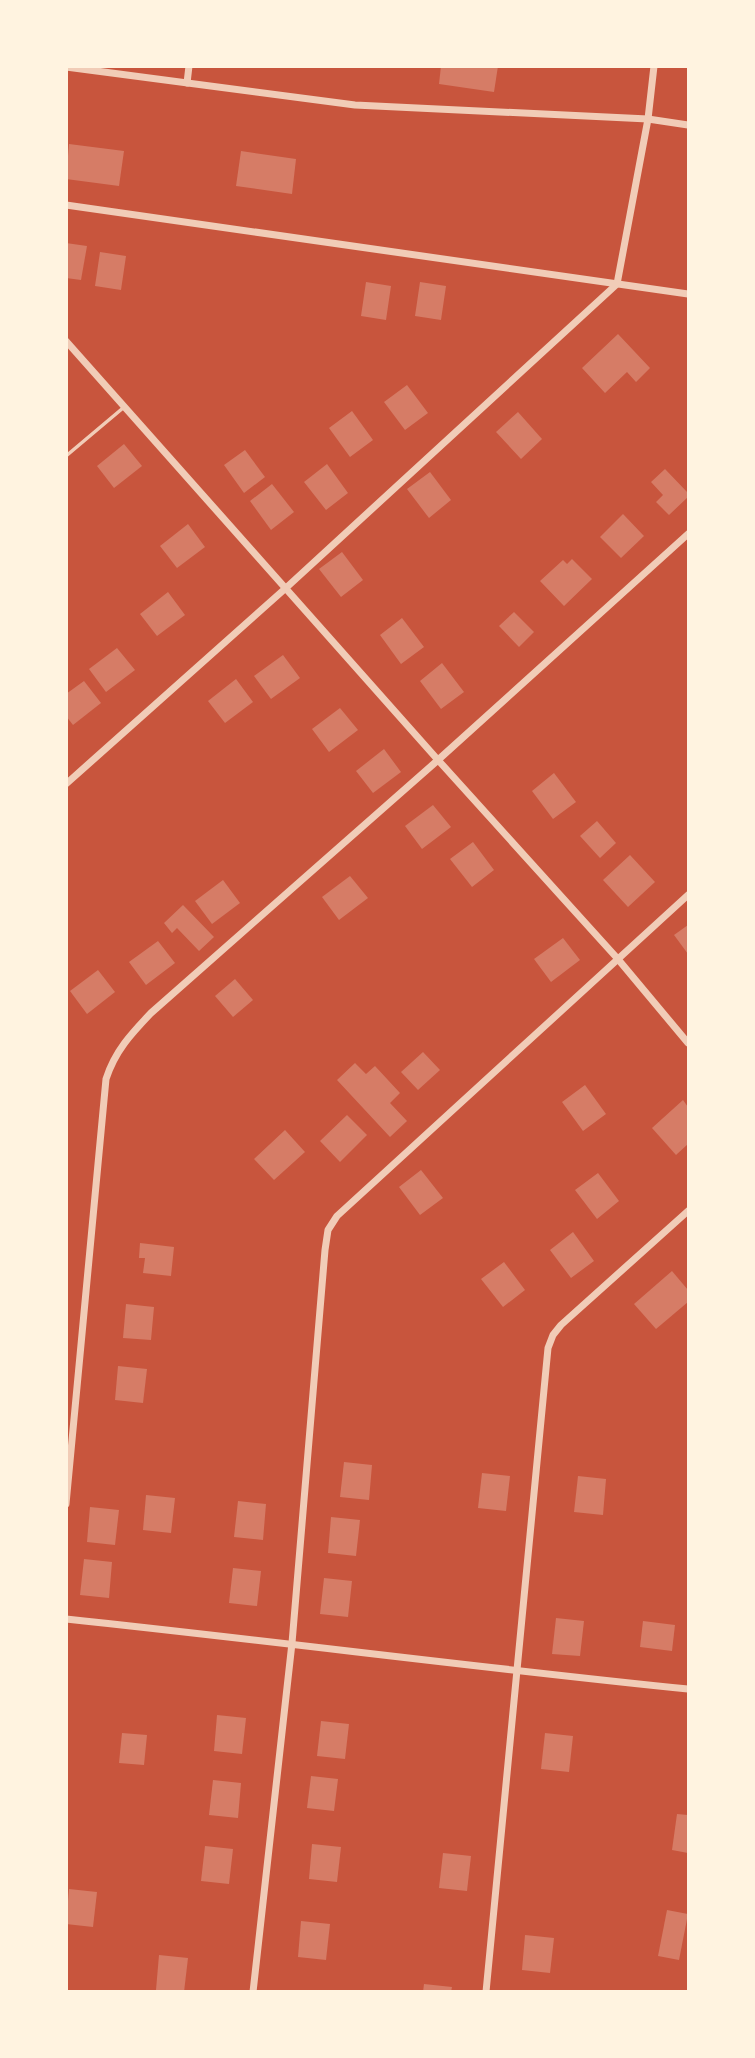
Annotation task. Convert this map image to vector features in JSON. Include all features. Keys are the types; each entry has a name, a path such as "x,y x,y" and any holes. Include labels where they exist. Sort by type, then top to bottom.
{"street":[{"path":"187,83 189,66"},
{"path":"66,784 287,587 618,284 648,119 653,66"},
{"path":"66,67 355,105 648,119 688,125"},
{"path":"66,205 688,294"},
{"path":"66,341 287,587 438,761 617,958 688,1044"},
{"path":"66,1504 106,1079 121,1044 151,1013 438,761 688,534"},
{"path":"253,1992 292,1643 328,1230 337,1216 688,895"},
{"path":"486,1992 548,1348 553,1335 688,1211"},
{"path":"66,1619 688,1689"}],"lane":[{"path":"66,456 125,406"}],"building":[{"path":"441,66 498,66 494,92 439,84"},
{"path":"69,144 124,151 119,186 66,179"},
{"path":"241,151 296,159 292,194 236,186"},
{"path":"66,243 87,246 81,280 66,278"},
{"path":"100,252 126,256 121,290 95,286"},
{"path":"366,282 391,286 386,320 361,316"},
{"path":"420,282 446,286 441,320 415,316"},
{"path":"618,334 650,368 636,382 627,372 605,393 582,368"},
{"path":"407,385 428,413 405,430 384,402"},
{"path":"352,411 373,440 350,457 329,428"},
{"path":"518,412 542,439 521,459 496,432"},
{"path":"124,444 142,466 114,488 97,466"},
{"path":"245,450 265,477 244,493 224,465"},
{"path":"327,464 348,493 326,510 304,482"},
{"path":"665,469 688,493 688,497 669,515 656,502 663,495 651,482"},
{"path":"430,472 451,500 429,518 407,489"},
{"path":"272,484 294,512 271,530 250,501"},
{"path":"623,514 644,536 621,558 600,537"},
{"path":"188,524 205,547 177,568 160,546"},
{"path":"342,552 363,580 341,597 319,569"},
{"path":"572,559 592,579 564,606 540,581 563,560 567,564"},
{"path":"168,592 185,615 157,636 140,614"},
{"path":"514,612 534,632 519,647 499,626"},
{"path":"402,618 424,647 401,664 380,635"},
{"path":"117,648 135,670 106,692 89,669"},
{"path":"283,655 300,678 271,699 254,676"},
{"path":"442,663 464,692 441,709 420,681"},
{"path":"236,679 253,702 225,723 208,701"},
{"path":"84,681 101,703 73,725 66,716 66,694"},
{"path":"340,708 358,730 329,752 312,729"},
{"path":"384,749 401,772 373,793 356,771"},
{"path":"554,773 576,802 553,819 532,791"},
{"path":"433,805 451,827 422,849 405,826"},
{"path":"597,821 616,843 600,858 580,836"},
{"path":"473,842 494,870 472,887 450,859"},
{"path":"630,855 655,882 628,907 603,880"},
{"path":"350,876 368,898 339,920 322,897"},
{"path":"223,880 240,903 212,924 195,901"},
{"path":"183,905 214,937 199,951 177,928 172,933 164,923"},
{"path":"688,925 688,954 674,935"},
{"path":"563,938 580,960 551,982 534,959"},
{"path":"158,941 175,963 146,985 129,962"},
{"path":"98,970 115,992 87,1014 70,991"},
{"path":"235,979 253,1000 233,1017 215,996"},
{"path":"423,1052 440,1070 418,1090 401,1072"},
{"path":"355,1063 366,1074 375,1066 400,1093 390,1103 407,1121 390,1137 337,1080"},
{"path":"585,1085 606,1114 583,1131 562,1102"},
{"path":"683,1100 688,1107 688,1144 676,1155 652,1128"},
{"path":"347,1115 367,1135 340,1162 320,1141"},
{"path":"285,1130 305,1152 274,1180 254,1159"},
{"path":"421,1170 443,1198 420,1215 399,1187"},
{"path":"598,1173 619,1201 597,1219 575,1190"},
{"path":"573,1232 594,1261 571,1278 550,1250"},
{"path":"140,1243 174,1247 171,1276 143,1273 145,1258 139,1258"},
{"path":"504,1262 525,1290 503,1307 481,1279"},
{"path":"672,1271 688,1290 688,1302 656,1329 634,1304"},
{"path":"126,1304 154,1307 151,1340 123,1338"},
{"path":"118,1366 147,1369 143,1403 115,1400"},
{"path":"344,1462 372,1465 369,1500 340,1497"},
{"path":"482,1473 510,1476 506,1511 478,1508"},
{"path":"578,1476 606,1479 603,1515 574,1512"},
{"path":"146,1495 175,1498 171,1533 143,1530"},
{"path":"238,1501 266,1504 263,1540 234,1537"},
{"path":"90,1507 119,1510 115,1545 87,1542"},
{"path":"331,1517 360,1520 356,1556 328,1553"},
{"path":"84,1559 112,1562 109,1598 80,1595"},
{"path":"233,1568 261,1571 257,1606 229,1603"},
{"path":"324,1578 352,1581 348,1617 320,1614"},
{"path":"556,1618 584,1621 580,1656 552,1654"},
{"path":"643,1621 675,1625 672,1651 640,1647"},
{"path":"217,1715 246,1718 242,1754 214,1751"},
{"path":"321,1721 349,1724 345,1759 317,1756"},
{"path":"122,1733 147,1735 144,1765 119,1763"},
{"path":"545,1733 573,1736 569,1772 541,1769"},
{"path":"311,1776 338,1779 334,1811 307,1808"},
{"path":"213,1780 241,1783 238,1818 209,1815"},
{"path":"677,1814 688,1815 688,1853 672,1850"},
{"path":"312,1844 341,1847 337,1882 309,1879"},
{"path":"205,1846 233,1849 229,1884 201,1881"},
{"path":"443,1853 471,1856 467,1891 439,1888"},
{"path":"69,1889 97,1892 93,1927 66,1924"},
{"path":"667,1910 688,1914 679,1960 658,1956"},
{"path":"301,1921 330,1924 326,1960 298,1957"},
{"path":"525,1935 554,1938 550,1973 522,1970"},
{"path":"159,1955 188,1958 184,1992 156,1990"},
{"path":"424,1984 452,1987 451,1992 423,1992"}]}
